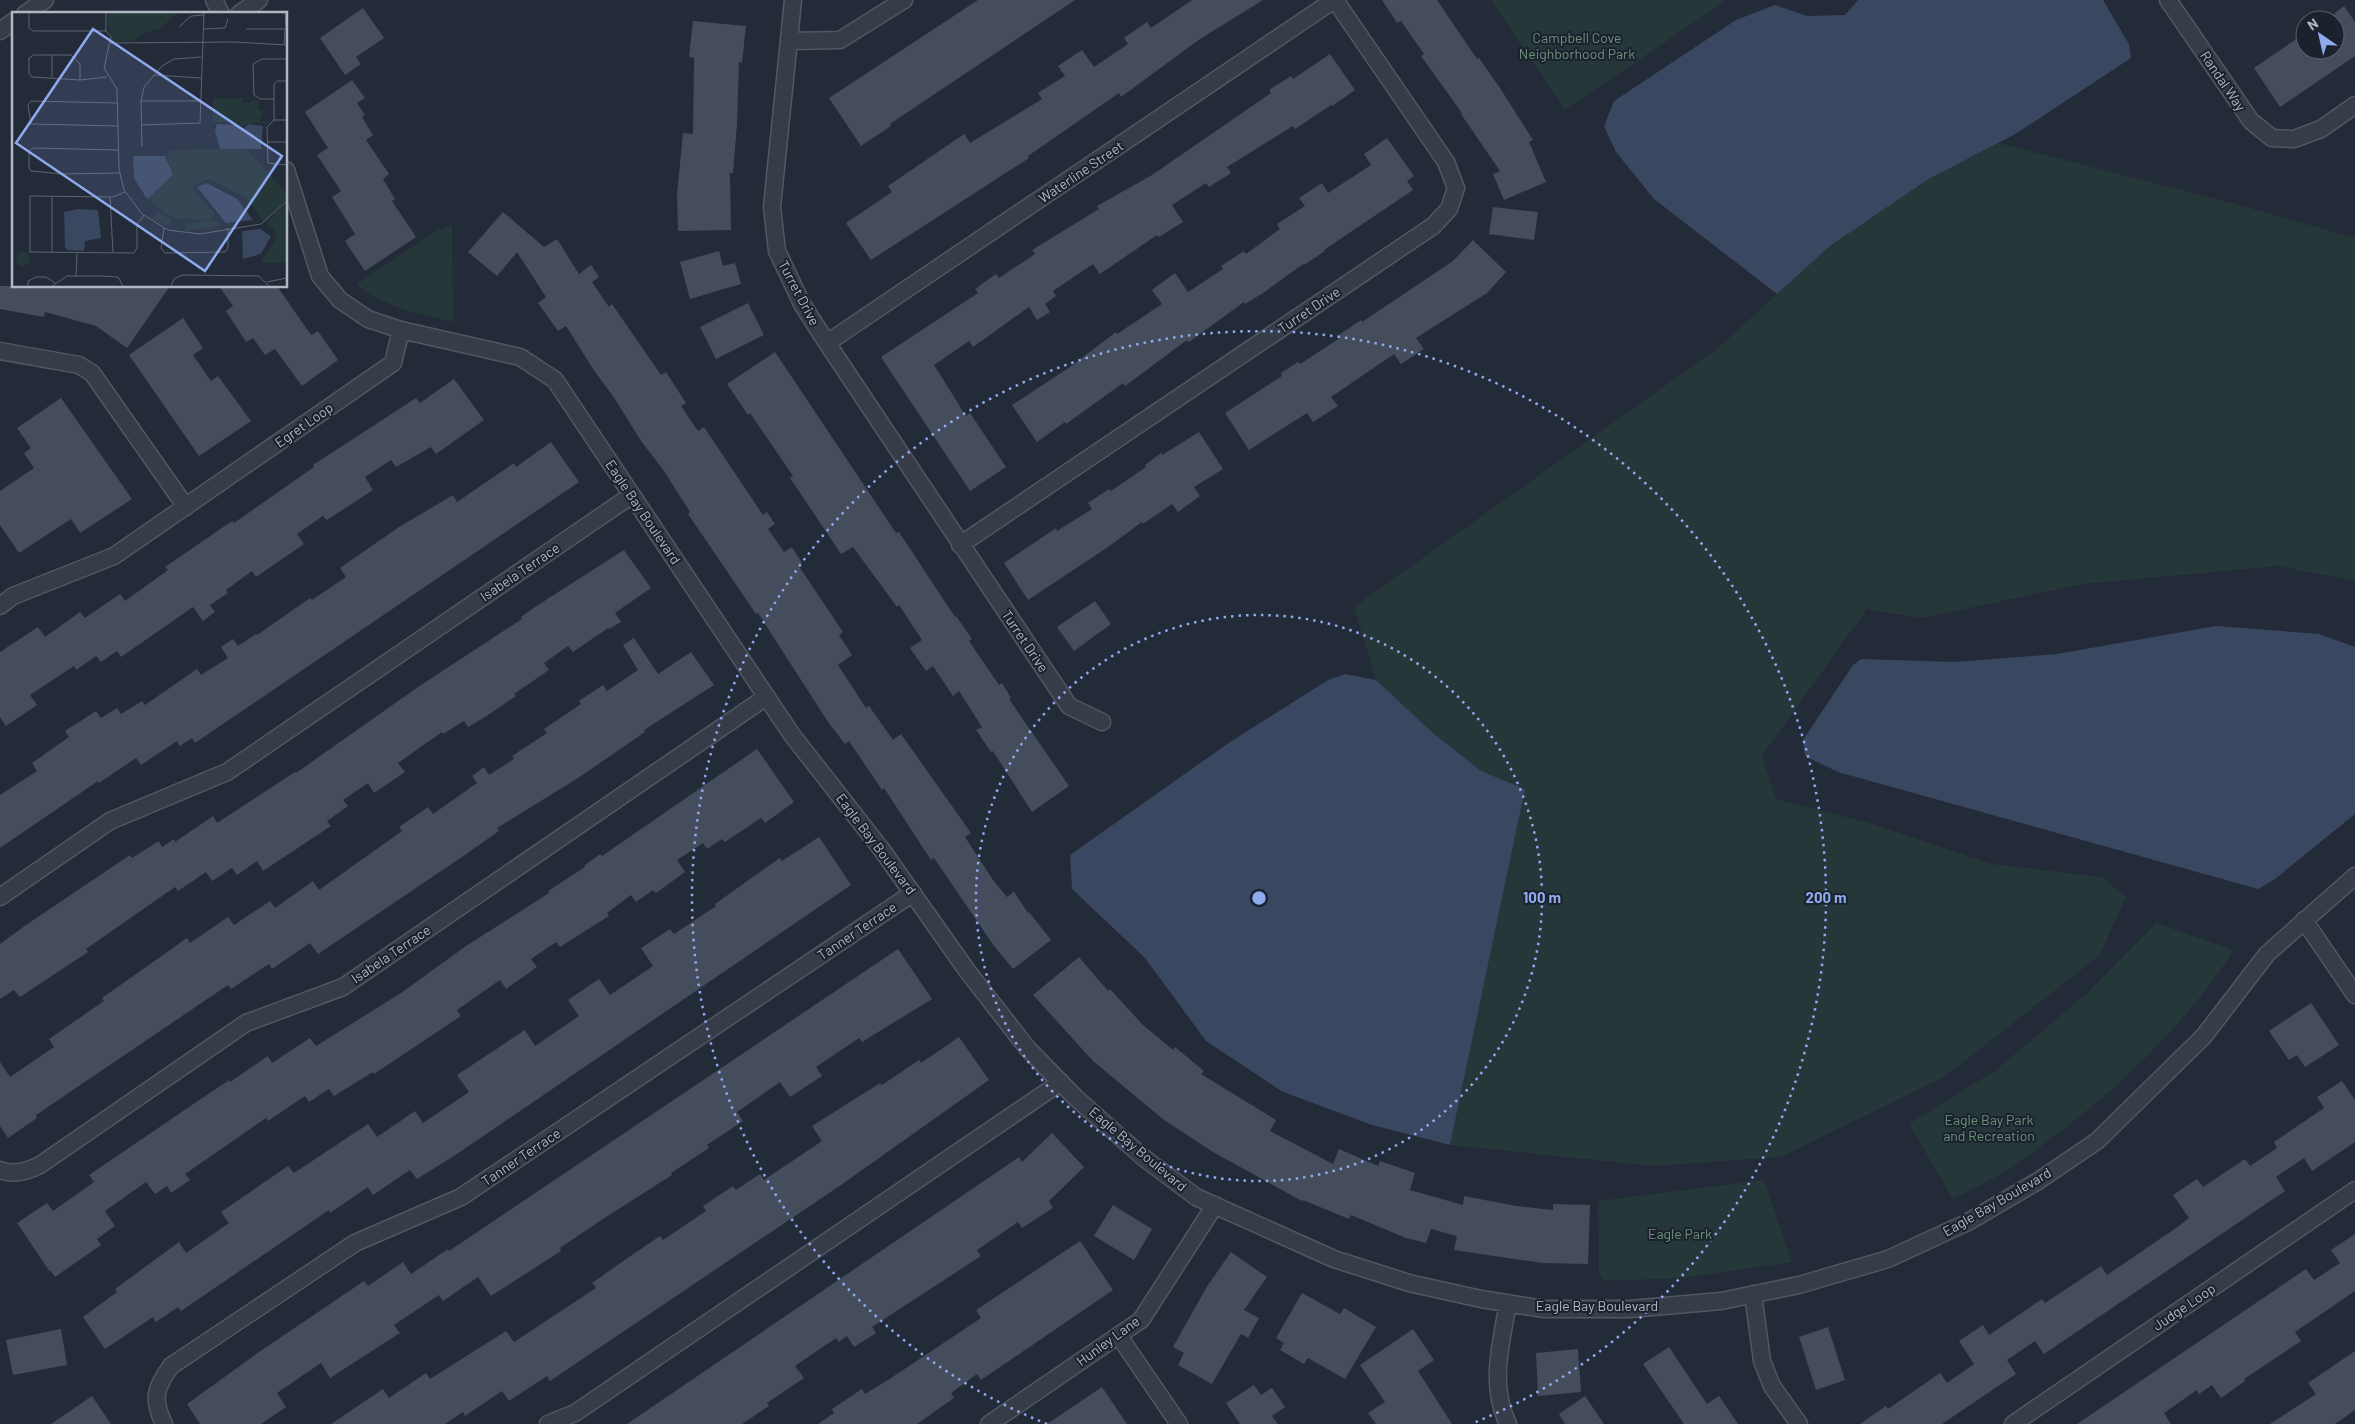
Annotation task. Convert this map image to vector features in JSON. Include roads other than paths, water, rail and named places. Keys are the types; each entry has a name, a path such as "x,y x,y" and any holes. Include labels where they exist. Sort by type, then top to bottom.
{"street":[{"path":"28,12 45,0"},
{"path":"214,0 220,12"},
{"path":"242,12 259,0"},
{"name":"Turret Drive","path":"793,0 772,208 777,251 802,304 826,343 1069,706 1102,722"},
{"path":"790,41 840,40 904,0"},
{"name":"Turret Drive","path":"960,544 1433,226 1449,209 1456,188 1446,162 1334,0"},
{"name":"Waterline Street","path":"826,343 1334,0"},
{"name":"Randal Way","path":"2168,0 2251,121 2272,138 2294,140 2321,128 2355,105"},
{"path":"0,30 12,22"},
{"name":"Eagle Bay Boulevard","path":"288,176 320,276 340,300 368,319 401,330 520,357 555,380 766,697 912,893 968,972 1028,1049 1144,1158 1196,1197 1334,1259 1409,1282 1508,1304 1544,1309 1630,1309 1721,1301 1799,1285 1888,1259 1968,1222 2045,1176 2097,1141 2142,1099 2204,1036 2267,954 2355,876"},
{"name":"Egret Loop","path":"0,606 13,596 114,556 186,507 394,363 401,330"},
{"path":"0,351 79,365 92,372 186,507"},
{"name":"Isabela Terrace","path":"0,896 110,821 227,772 632,495"},
{"name":"Isabela Terrace","path":"0,1170 25,1172 40,1165 246,1022 343,987 766,697"},
{"name":"Tanner Terrace","path":"164,1424 157,1409 156,1397 161,1381 171,1366 355,1243 461,1197 912,893"},
{"path":"2304,920 2355,995"},
{"path":"548,1424 575,1413 1061,1082"},
{"name":"Judge Loop","path":"2013,1424 2355,1190"},
{"name":"Hunley Lane","path":"989,1424 1141,1320 1215,1206"},
{"path":"1753,1294 1762,1361 1772,1386 1799,1424"},
{"path":"1508,1304 1498,1361 1498,1390 1503,1413 1508,1424"},
{"path":"1119,1336 1179,1424"}],"water":[{"path":"1858,0 2103,0 2129,44 2131,58 2017,133 1927,180 1830,246 1777,294 1654,199 1616,152 1604,126 1614,101 1736,20 1775,5 1807,16 1845,15"},
{"path":"2216,626 2319,634 2355,647 2355,814 2275,879 2258,889 1838,772 1805,756 1803,740 1853,665 1861,659 1955,662 2057,654"},
{"path":"1345,674 1376,680 1433,733 1481,771 1525,789 1450,1145 1372,1125 1283,1092 1206,1041 1145,958 1072,889 1070,855 1230,742 1328,680"}],"park label":[{"name":"Campbell Cove Neighborhood Park","path":"1577,46"},
{"name":"Eagle Bay Park and Recreation","path":"1989,1128"},
{"name":"Eagle Park","path":"1680,1234"}]}
